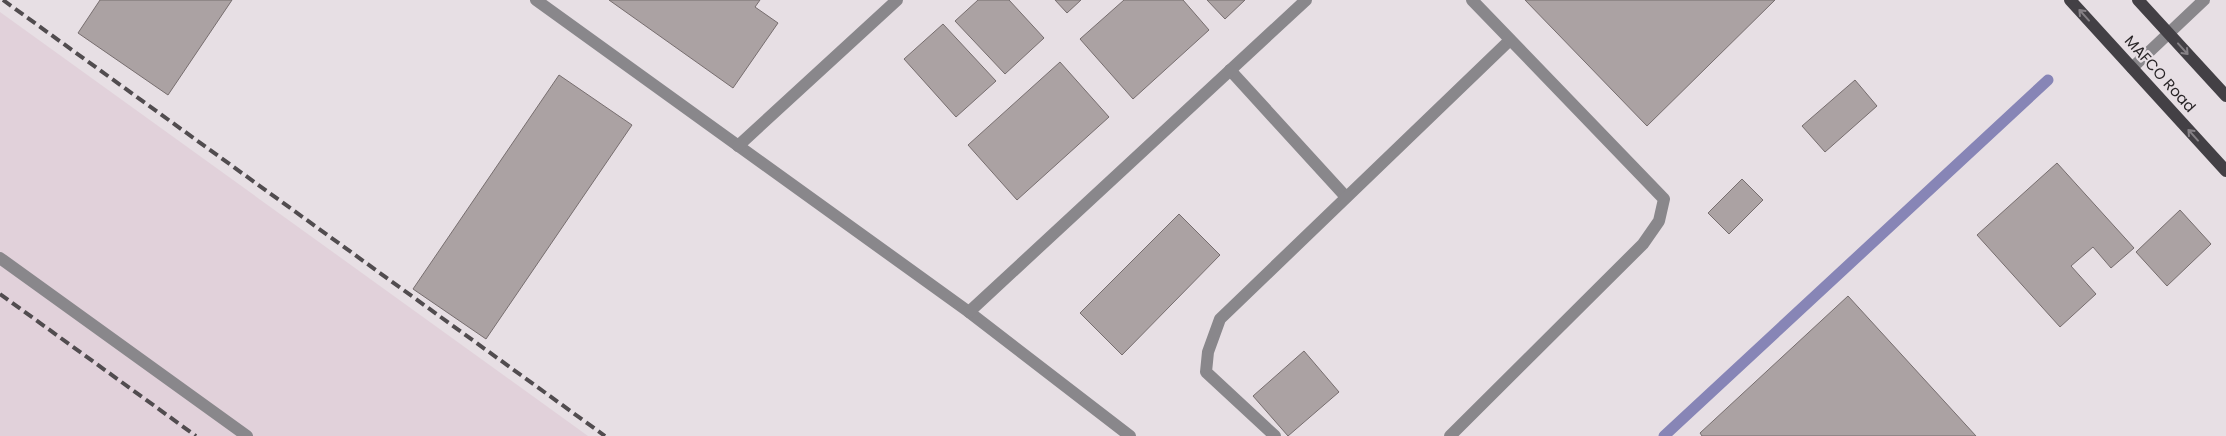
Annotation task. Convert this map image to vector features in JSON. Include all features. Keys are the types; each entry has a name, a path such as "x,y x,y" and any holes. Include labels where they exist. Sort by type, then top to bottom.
{"main road":[{"name":"MAFCO Road","path":"2070,0 2226,171"},
{"path":"2138,0 2226,96"}],"street":[{"path":"536,0 969,312 1130,436"},
{"path":"738,146 897,0"},
{"path":"969,312 1306,0"},
{"path":"1450,436 1643,244 1659,221 1664,198 1472,0"},
{"path":"2132,68 2204,0"},
{"path":"1275,436 1206,372 1208,352 1220,319 1510,40"},
{"path":"1230,70 1346,197"},
{"path":"0,258 247,436"}],"shaded area":[{"path":"0,12 588,436 0,436"}],"building":[{"path":"100,0 232,0 168,95 78,33"},
{"path":"609,0 760,0 755,7 778,23 733,88"},
{"path":"978,0 1009,0 1044,38 1005,74 955,21"},
{"path":"1055,0 1081,0 1067,13"},
{"path":"1124,0 1183,0 1209,30 1133,99 1080,39"},
{"path":"1207,0 1245,0 1225,19"},
{"path":"1525,0 1775,0 1647,126"},
{"path":"943,24 996,81 956,117 904,59"},
{"path":"1060,62 1109,117 1017,200 968,145"},
{"path":"559,75 632,125 486,339 413,289"},
{"path":"1855,80 1877,106 1825,152 1802,126"},
{"path":"2057,163 2134,248 2111,268 2093,247 2071,266 2096,294 2060,327 1977,235"},
{"path":"1742,179 1763,200 1729,234 1708,213"},
{"path":"2180,210 2211,244 2167,286 2136,252"},
{"path":"1179,214 1220,255 1122,355 1080,313"},
{"path":"1848,296 1976,436 1702,436 1700,433"},
{"path":"1304,351 1339,392 1288,436 1253,396"}],"waterway":[{"path":"1664,436 2048,80"}],"railway":[{"path":"3,0 605,436"},
{"path":"0,294 196,436"}]}
